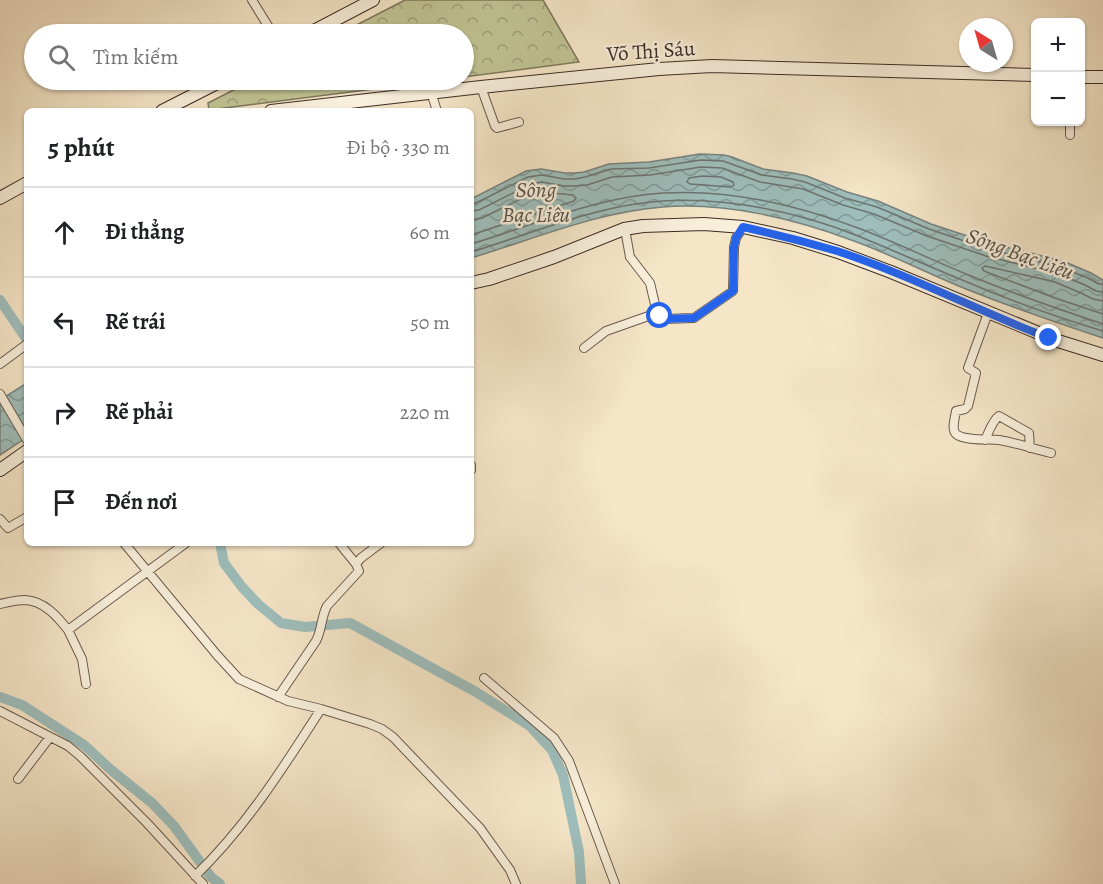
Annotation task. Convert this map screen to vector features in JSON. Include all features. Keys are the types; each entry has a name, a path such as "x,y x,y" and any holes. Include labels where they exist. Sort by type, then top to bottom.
{"main road":[{"path":"327,24 373,0"},
{"name":"Võ Thị Sáu","path":"474,88 659,69 712,66 1031,75"},
{"path":"1085,77 1103,77"},
{"path":"185,105 208,90"},
{"name":"Võ Thị Sáu","path":"296,108 451,90"},
{"path":"0,198 24,185"},
{"path":"474,283 625,229 643,226 704,224 743,227 792,238 838,252 1058,342 1103,355"},
{"path":"0,470 24,453"}],"street":[{"path":"252,0 267,24"},
{"path":"482,87 497,128 519,122"},
{"path":"431,92 436,108"},
{"path":"1070,126 1070,135"},
{"path":"625,229 630,256 650,283 657,313 664,319 694,318 732,293 734,289 734,247 736,238 743,227"},
{"path":"584,348 606,331 657,313"},
{"path":"988,313 968,368 976,373 968,406 956,411 955,434 998,440 1051,453"},
{"path":"0,364 24,346"},
{"path":"0,394 24,435"},
{"path":"985,440 999,417 1029,433 1030,448"},
{"path":"0,519 8,528 24,519"},
{"path":"126,546 239,679 288,701 370,724 393,737 480,828 510,870 516,884"},
{"path":"68,630 182,546"},
{"path":"278,697 316,640 327,606 358,573 356,564 341,546"},
{"path":"356,564 377,546"},
{"path":"0,604 23,600 33,601 57,616 68,630 82,659 86,684"},
{"path":"484,678 554,738 569,761 615,884"},
{"path":"0,711 68,746 89,763 199,879 208,862 263,798 321,709"},
{"path":"18,779 50,737"}],"green space":[{"path":"405,0 543,0 579,62 474,76 474,24 358,24"},
{"path":"233,90 366,90 225,108 209,108 208,103"}],"water":[{"name":"Sông Bạc Liêu","path":"700,154 724,155 763,169 807,176 847,192 878,201 931,224 989,243 1063,261 1103,280 1103,338 983,296 832,233 785,219 736,210 687,206 614,214 474,257 474,197 526,171 541,169 575,173 609,164 649,162"},
{"path":"24,385 24,439 0,455 0,400"}],"waterway":[{"path":"0,300 24,336"},
{"path":"221,546 224,563 242,587 281,623 305,627 350,623 476,692 530,726 552,750 563,775 579,852 581,884"},
{"path":"0,697 22,705 84,745 152,803 174,826 211,877 220,884"}],"route":[{"path":"660,316 664,319 694,318 733,291 734,247 736,238 743,227 792,238 838,252 1049,338"}]}
